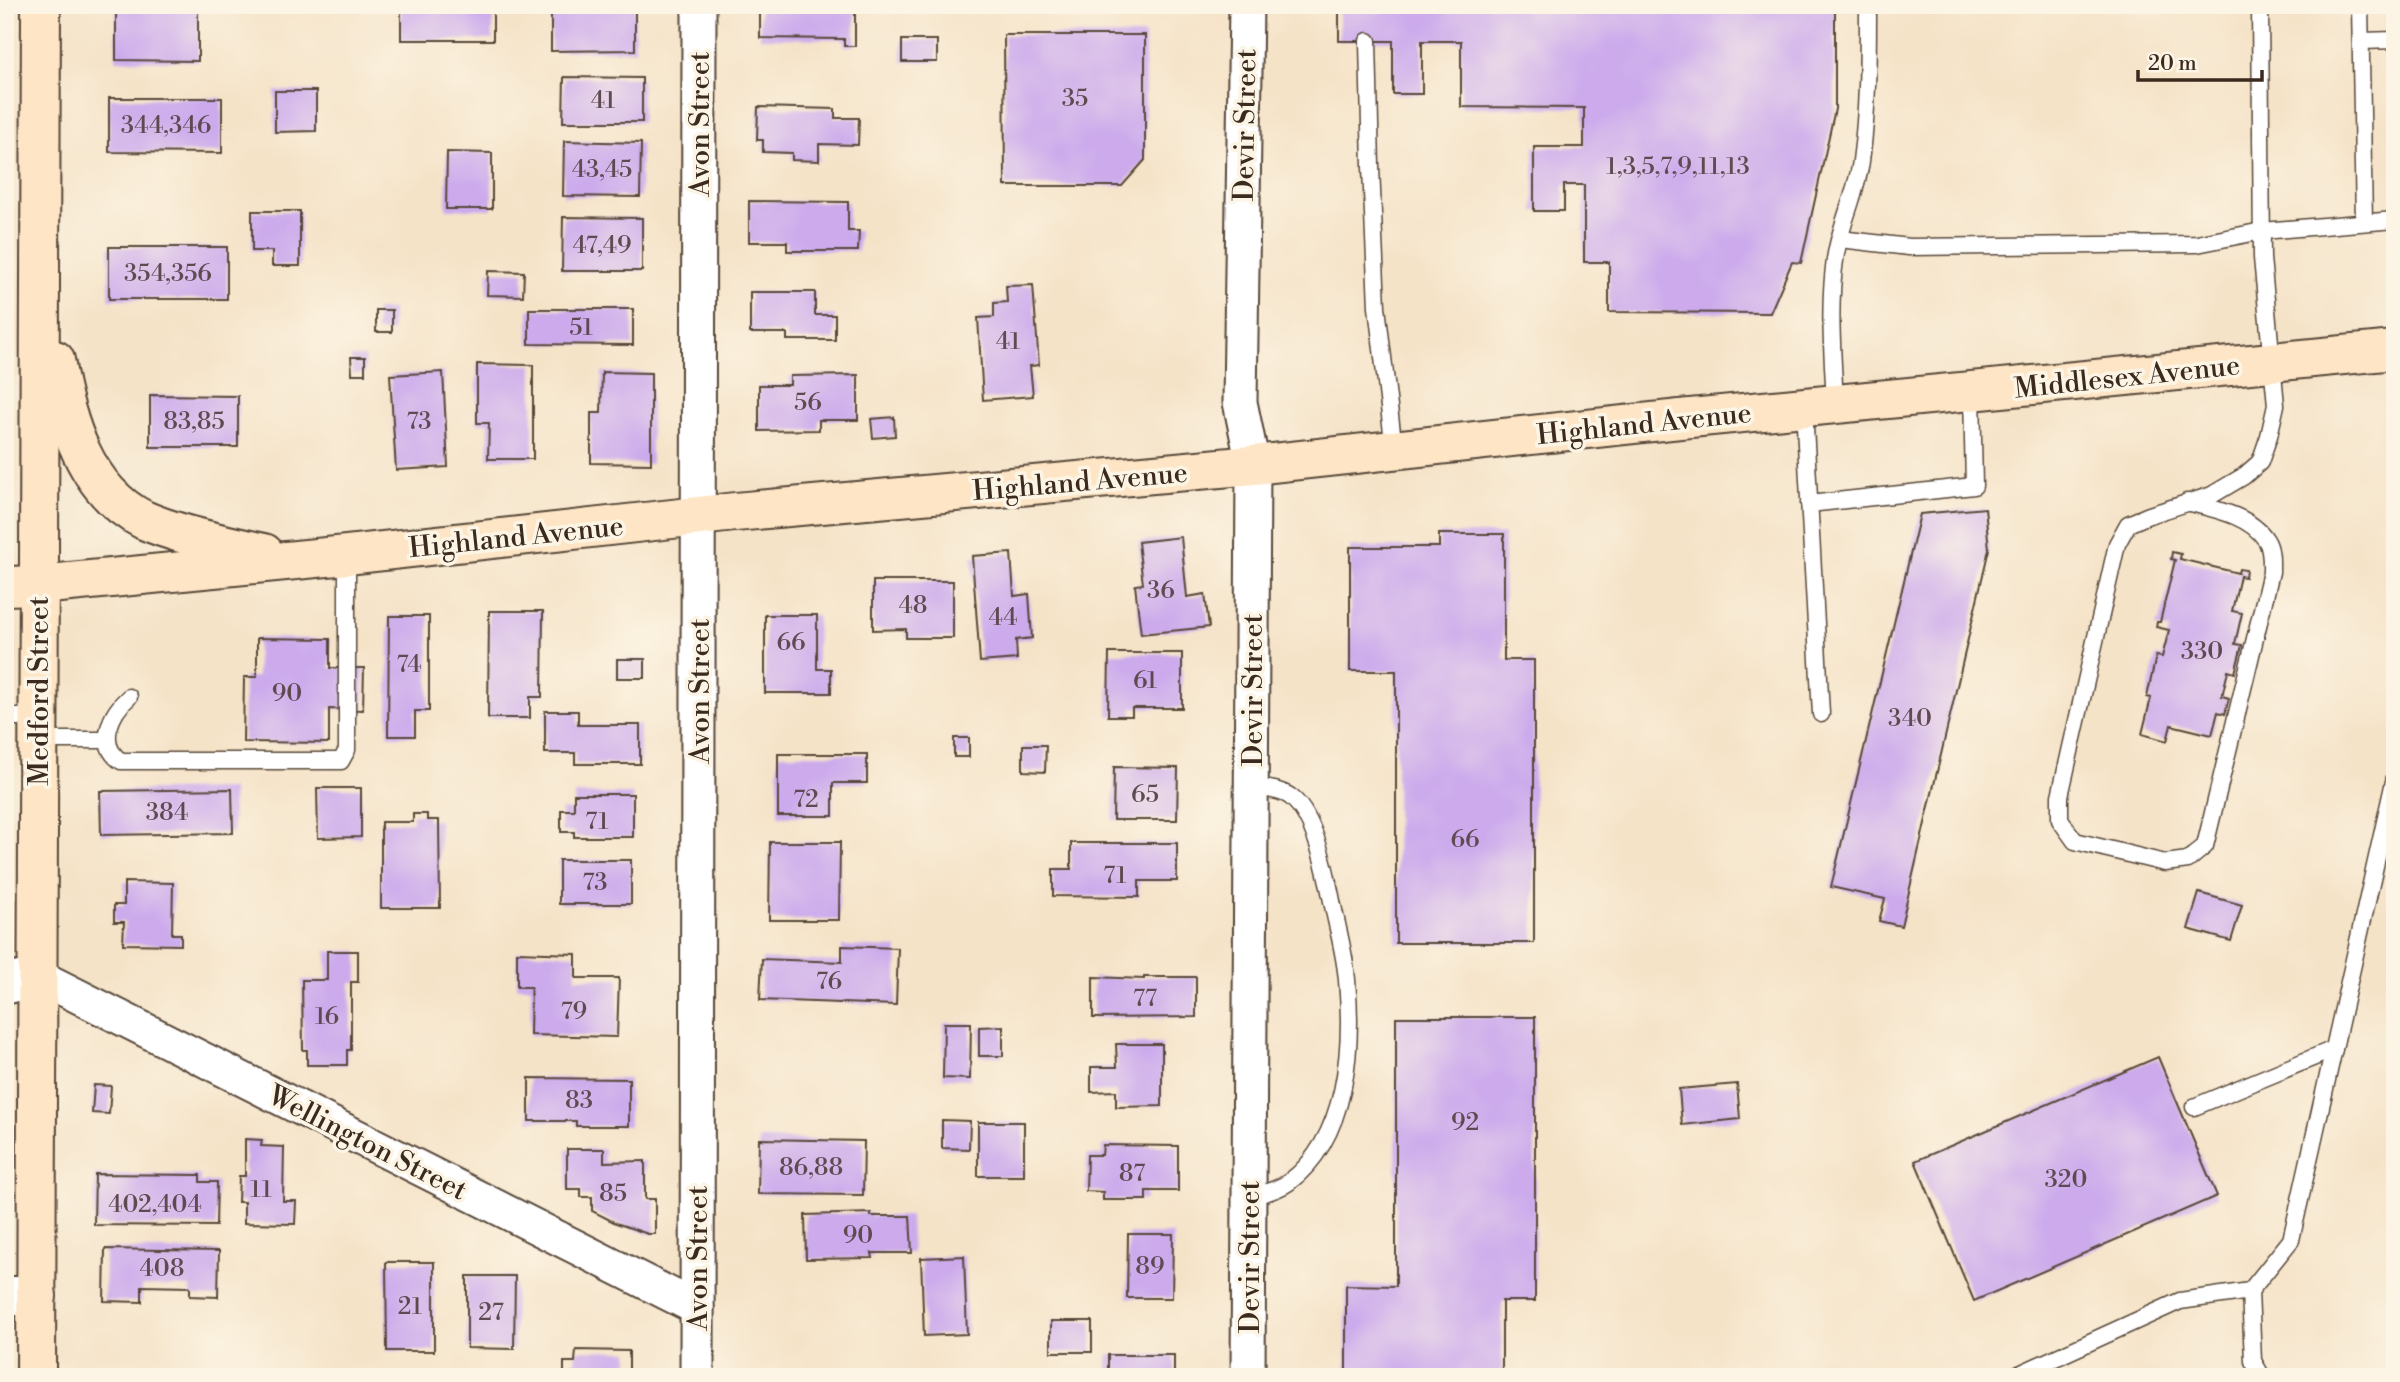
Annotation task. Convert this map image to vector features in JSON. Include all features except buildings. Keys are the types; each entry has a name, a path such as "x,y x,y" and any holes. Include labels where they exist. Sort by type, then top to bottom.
{"main road":[{"name":"Medford Street","path":"36,1377 21,1296 22,980 27,724 22,585 40,261 41,5"},
{"name":"Highland Avenue","path":"40,261 65,409 75,441 109,493 128,510 162,527 254,551 301,559"},
{"name":"Middlesex Avenue","path":"1833,405 2395,350"},
{"name":"Highland Avenue","path":"22,585 347,555 699,516 1252,465 1833,405"}],"street":[{"name":"Avon Street","path":"697,1377 699,5"},
{"name":"Devir Street","path":"1246,5 1240,402 1252,465 1248,1377"},
{"name":"Wellington Street","path":"22,980 697,1308"}],"lane":[{"path":"1821,714 1809,504 1833,405 1831,302 1835,257 1854,196 1861,159 1867,90 1867,5"},
{"path":"2188,502 2238,517 2254,528 2267,540 2272,572 2205,846 2188,860 2165,863 2075,841 2063,827 2059,810 2117,544 2129,524 2149,515 2188,502 2213,495 2244,476 2260,462 2276,405 2262,258 2260,5"},
{"path":"2360,5 2364,222"},
{"path":"2361,41 2395,40"},
{"path":"1368,41 1377,307 1394,449"},
{"path":"1840,239 1909,247 2196,244 2262,231 2395,220"},
{"path":"1809,504 1974,486 1972,391"},
{"path":"130,697 121,704 111,722 108,740 115,757 128,763 336,763 343,760 347,750 347,555"},
{"path":"27,724 108,740"},
{"path":"2262,1377 2253,1361 2250,1291 2291,1240 2395,777"},
{"path":"1249,1197 1287,1183 1306,1166 1325,1139 1341,1095 1348,1036 1347,978 1329,886 1310,822 1292,798 1281,792 1251,786"},
{"path":"2194,1107 2334,1049"},
{"path":"2013,1377 2180,1301 2250,1291"}]}
